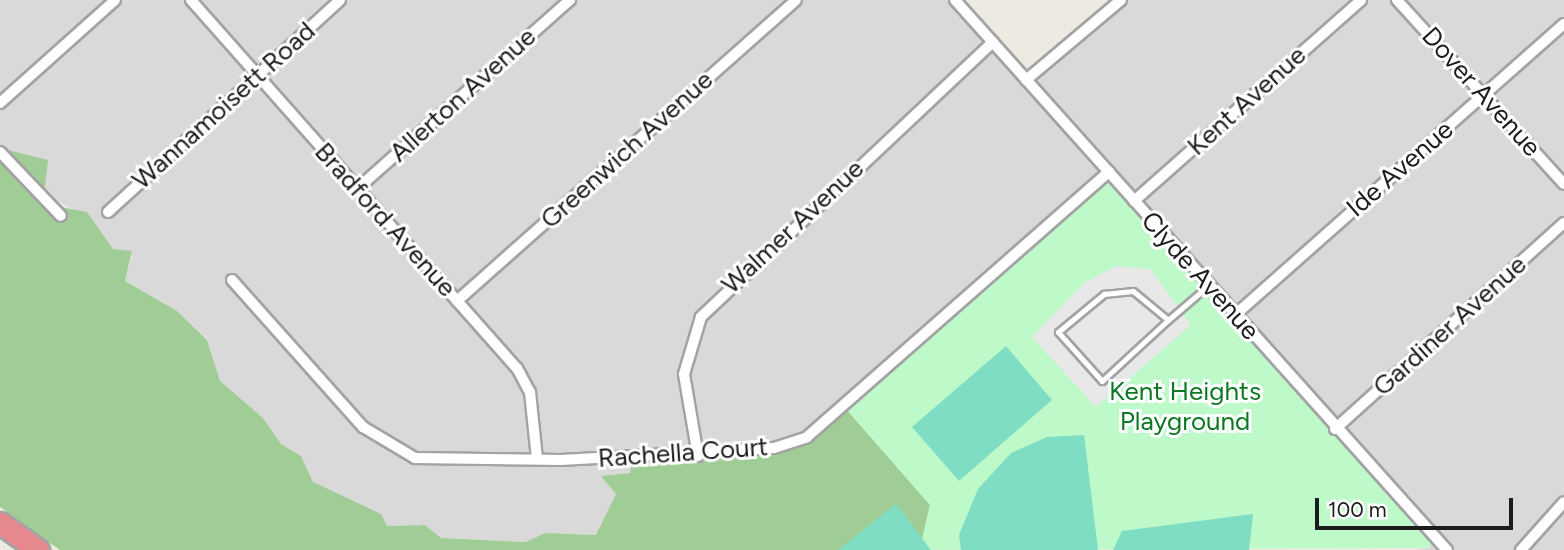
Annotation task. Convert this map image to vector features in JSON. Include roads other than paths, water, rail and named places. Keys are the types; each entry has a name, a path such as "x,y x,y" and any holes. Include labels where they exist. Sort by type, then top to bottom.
{"highway":[{"path":"0,523 38,550"}],"street":[{"path":"0,103 115,0"},
{"name":"Bradford Avenue","path":"191,0 457,301 530,392 537,459"},
{"name":"Wannamoisett Road","path":"108,212 340,0"},
{"name":"Allerton Avenue","path":"357,189 570,0"},
{"name":"Greenwich Avenue","path":"457,301 796,0"},
{"name":"Clyde Avenue","path":"955,0 1335,429 1447,550"},
{"path":"1027,80 1121,0"},
{"name":"Kent Avenue","path":"1134,201 1361,0"},
{"name":"Dover Avenue","path":"1397,0 1564,184"},
{"name":"Ide Avenue","path":"1235,315 1564,24"},
{"name":"Walmer Avenue","path":"698,456 684,374 701,317 753,262 993,43"},
{"path":"0,152 61,216"},
{"name":"Rachella Court","path":"232,279 343,407 397,450 435,462 698,456 774,448 807,437 1109,172"},
{"name":"Gardiner Avenue","path":"1335,429 1564,223"},
{"path":"1521,550 1564,502"}],"lane":[{"path":"1168,320 1133,291 1114,293 1058,332 1102,381 1209,285"}],"park label":[{"name":"Kent Heights Playground","path":"1185,407"}]}
